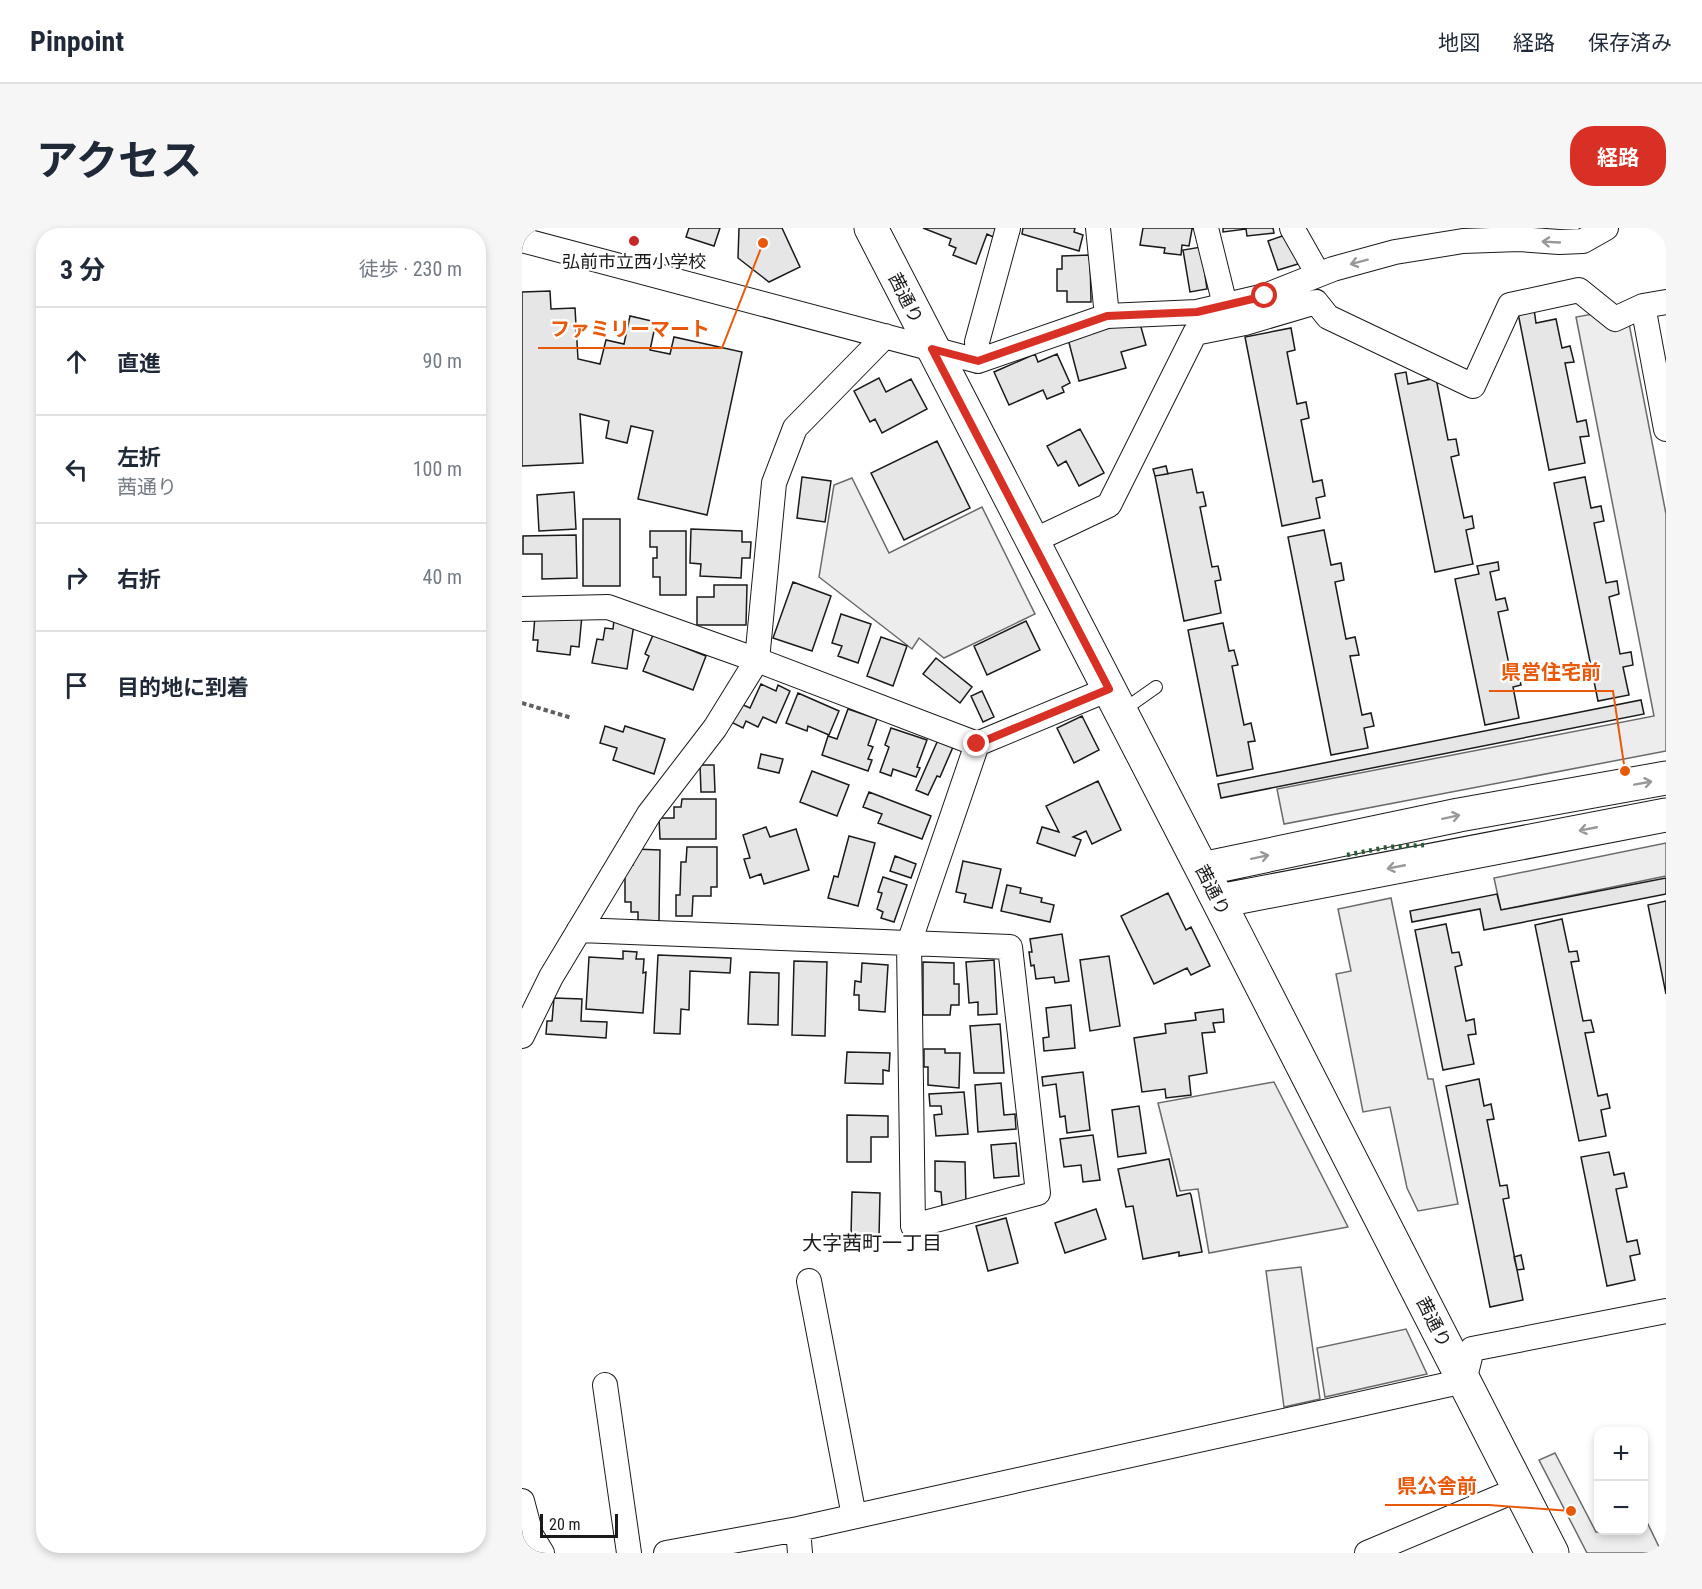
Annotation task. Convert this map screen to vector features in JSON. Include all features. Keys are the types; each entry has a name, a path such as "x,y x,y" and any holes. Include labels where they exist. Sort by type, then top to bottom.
{"street":[{"name":"茜通り","path":"871,228 1219,901 1552,1553"},
{"path":"978,361 977,342 1008,228"},
{"path":"1098,228 1107,316"},
{"path":"1206,228 1225,305"},
{"path":"1292,228 1318,274"},
{"path":"522,240 978,361 1107,316 1197,312 1265,296 1318,274 1395,252 1451,242 1583,241 1606,228"},
{"path":"1033,541 1109,505 1195,333 1245,323 1316,302 1328,317 1473,386 1510,305 1579,290 1615,319 1654,304 1666,429"},
{"path":"522,1036 551,977 649,814 715,728 757,660 774,483 795,428 885,336"},
{"path":"522,609 608,607 757,660 977,744 1115,701"},
{"path":"579,930 909,943 1010,947 1038,1193 913,1226 909,943 977,744"},
{"path":"1202,869 1459,815 1666,778"},
{"path":"1219,901 1666,815"},
{"path":"808,1281 854,1516"},
{"path":"666,1553 700,1550 798,1529 1464,1381 1472,1349 1666,1311"},
{"path":"605,1385 629,1553"},
{"path":"1366,1553 1519,1489"},
{"path":"522,1502 531,1535 542,1553"},
{"path":"798,1529 800,1553"}],"lane":[{"path":"1115,701 1156,687"}],"path":[{"path":"522,703 572,718"}],"shaded area":[{"path":"1626,308 1666,514 1666,751 1284,824 1277,789 1654,716 1576,317"},
{"path":"852,478 889,553 982,507 1035,614 944,658 919,638 912,649 819,577 834,485"},
{"path":"1666,843 1666,876 1501,910 1494,878"},
{"path":"1391,898 1428,1079 1433,1079 1458,1204 1418,1211 1407,1188 1390,1107 1363,1112 1336,974 1351,971 1338,909"},
{"path":"1274,1082 1348,1227 1209,1253 1198,1189 1180,1191 1158,1103"},
{"path":"1301,1267 1320,1399 1284,1407 1266,1271"},
{"path":"1406,1329 1427,1374 1325,1397 1317,1348"},
{"path":"1555,1453 1594,1528 1594,1535 1648,1535 1648,1524 1662,1553 1587,1553 1539,1460"}],"building":[{"path":"689,228 720,228 714,246 686,237"},
{"path":"739,228 782,228 800,267 769,282 738,258"},
{"path":"923,228 996,228 993,237 987,234 976,264 953,255 956,248 949,245 951,239"},
{"path":"1023,228 1075,228 1074,232 1083,235 1079,251 1022,234"},
{"path":"1143,228 1195,228 1192,229 1189,246 1182,245 1181,255 1164,253 1165,248 1140,245"},
{"path":"1223,228 1273,228 1274,233 1247,236 1246,229 1223,232"},
{"path":"1288,234 1298,264 1278,270 1268,241"},
{"path":"1201,247 1207,289 1190,292 1183,250"},
{"path":"1090,255 1091,302 1067,302 1067,291 1057,291 1057,269 1062,269 1062,256"},
{"path":"550,291 551,309 575,308 578,359 600,364 606,340 624,344 630,316 656,322 650,350 670,354 674,337 742,352 707,515 638,499 653,431 631,426 627,443 606,438 609,421 580,414 583,463 522,466 522,292"},
{"path":"1534,309 1536,323 1556,319 1562,348 1570,346 1574,362 1565,363 1577,422 1586,420 1589,436 1580,437 1585,463 1549,470 1518,313"},
{"path":"1139,320 1146,345 1121,352 1126,368 1079,381 1068,339"},
{"path":"1291,328 1295,350 1287,352 1297,404 1306,402 1309,418 1301,420 1313,482 1322,480 1325,496 1316,498 1320,518 1282,526 1245,337"},
{"path":"1035,354 1038,362 1057,354 1070,383 1062,387 1064,392 1047,399 1043,390 1009,405 994,372"},
{"path":"1406,372 1408,384 1436,378 1448,440 1456,439 1459,455 1451,457 1464,518 1472,516 1474,528 1466,530 1473,564 1435,572 1395,374"},
{"path":"879,378 886,392 911,379 927,409 882,433 875,419 870,422 854,391"},
{"path":"1080,429 1104,473 1079,486 1066,461 1058,466 1047,446"},
{"path":"937,441 970,508 904,540 871,473"},
{"path":"1166,466 1168,474 1155,476 1153,469"},
{"path":"1192,469 1197,493 1203,492 1206,506 1200,507 1212,567 1218,566 1221,580 1215,581 1221,613 1184,621 1155,476"},
{"path":"802,477 831,481 825,522 797,518"},
{"path":"1585,477 1591,508 1601,506 1604,521 1594,523 1606,583 1617,581 1619,594 1609,597 1620,654 1631,652 1633,665 1623,667 1629,695 1598,701 1554,483"},
{"path":"574,492 576,529 539,531 537,495"},
{"path":"583,519 620,519 620,586 583,586"},
{"path":"691,529 742,531 742,542 751,542 750,558 742,558 741,578 700,576 701,564 690,563"},
{"path":"1324,530 1331,565 1341,563 1344,580 1335,582 1346,639 1355,637 1359,655 1350,656 1362,715 1371,713 1374,726 1364,728 1368,748 1331,755 1288,537"},
{"path":"650,531 686,531 686,595 660,595 660,577 653,577 653,558 657,558 657,547 650,547"},
{"path":"576,535 577,578 542,579 542,554 523,554 523,536"},
{"path":"1498,562 1499,570 1490,572 1496,600 1505,598 1508,610 1498,612 1511,674 1518,673 1521,685 1513,687 1519,718 1485,725 1455,579 1479,574 1477,566"},
{"path":"793,582 831,596 812,651 773,638"},
{"path":"714,585 747,585 746,625 697,625 697,597 714,597"},
{"path":"841,614 871,624 858,663 838,656 842,646 832,643"},
{"path":"582,615 579,647 571,646 570,655 537,651 538,640 533,640 535,616"},
{"path":"614,620 634,624 627,669 592,663 597,639 603,640 605,628 613,629"},
{"path":"1026,621 1040,650 987,675 974,646"},
{"path":"1223,623 1229,651 1234,650 1238,665 1232,666 1244,725 1251,723 1255,741 1248,742 1253,769 1217,776 1188,630"},
{"path":"653,635 706,656 693,690 643,671 649,656 645,654"},
{"path":"881,637 907,646 893,686 867,676"},
{"path":"936,658 972,687 960,703 923,674"},
{"path":"761,684 776,691 778,685 790,691 776,723 763,717 758,727 746,721 743,728 731,722 739,703 750,708"},
{"path":"982,691 994,717 983,722 971,696"},
{"path":"798,693 839,711 829,735 808,726 807,731 786,723"},
{"path":"1641,700 1644,714 1221,798 1218,784"},
{"path":"848,709 877,719 868,745 873,747 868,759 872,760 868,771 822,755 828,736 837,739"},
{"path":"1082,716 1099,750 1074,763 1057,728"},
{"path":"605,726 623,732 625,726 665,739 654,774 613,760 617,748 600,743"},
{"path":"891,728 927,740 917,767 920,768 916,777 893,769 891,776 880,772 889,747 885,745"},
{"path":"938,740 953,747 940,777 937,776 928,795 916,790"},
{"path":"761,754 783,759 779,773 758,768"},
{"path":"700,765 714,765 715,792 701,792"},
{"path":"812,771 849,785 837,816 800,802"},
{"path":"1098,781 1121,830 1092,844 1086,831 1073,837 1081,840 1075,856 1037,843 1042,827 1059,832 1046,806"},
{"path":"869,792 931,816 922,839 878,823 882,814 863,807"},
{"path":"682,799 716,799 716,839 660,839 659,818 674,818 674,807 681,807"},
{"path":"766,827 770,837 796,829 809,870 764,884 761,874 750,878 744,859 750,858 743,835"},
{"path":"849,836 875,843 858,906 828,898 834,876 838,877"},
{"path":"687,847 717,847 717,887 711,887 711,896 693,896 692,916 676,916 676,895 680,895 681,862 686,862"},
{"path":"634,849 660,850 659,921 638,920 638,912 631,912 631,902 625,902 625,865 633,865"},
{"path":"895,856 916,864 911,878 890,871"},
{"path":"963,861 1001,869 992,908 964,902 966,894 956,892"},
{"path":"883,877 907,885 894,922 881,918 883,912 877,909 882,893 878,892"},
{"path":"1666,878 1666,894 1484,930 1480,909 1412,922 1410,911 1497,894 1501,910"},
{"path":"1007,885 1021,888 1020,893 1042,898 1041,902 1054,905 1050,922 1001,911"},
{"path":"1168,893 1186,930 1191,927 1210,966 1191,975 1187,968 1154,984 1121,916"},
{"path":"1666,901 1666,994 1648,905"},
{"path":"1562,919 1569,952 1577,951 1579,961 1571,962 1583,1021 1591,1020 1594,1032 1585,1033 1598,1096 1607,1094 1610,1108 1601,1110 1606,1136 1579,1141 1535,925"},
{"path":"1446,924 1452,953 1459,952 1462,965 1455,967 1466,1021 1474,1019 1476,1034 1468,1035 1474,1064 1443,1070 1415,930"},
{"path":"1062,934 1069,981 1055,983 1054,977 1036,979 1034,965 1031,966 1030,939"},
{"path":"623,951 637,952 636,959 644,959 643,973 646,972 643,1013 586,1009 589,957 623,959"},
{"path":"658,955 731,958 730,973 690,971 689,1010 681,1009 680,1034 654,1033"},
{"path":"1109,956 1120,1026 1090,1031 1080,960"},
{"path":"994,960 997,1014 978,1015 978,1002 969,1003 966,962"},
{"path":"794,961 827,962 825,1036 792,1035"},
{"path":"923,962 954,963 954,984 959,984 959,1005 951,1005 950,1015 923,1015"},
{"path":"862,963 888,965 885,1012 859,1010 859,995 854,995 855,981 861,982"},
{"path":"750,972 779,973 778,1025 748,1024"},
{"path":"554,998 582,999 581,1021 607,1022 606,1038 546,1034 547,1021 552,1021"},
{"path":"1071,1005 1075,1048 1044,1051 1043,1038 1049,1037 1046,1008"},
{"path":"1223,1009 1224,1022 1213,1023 1215,1032 1202,1033 1207,1073 1189,1076 1191,1095 1166,1098 1165,1089 1142,1092 1134,1038 1166,1033 1165,1024 1196,1020 1195,1013"},
{"path":"1000,1024 1004,1073 974,1073 970,1026"},
{"path":"924,1049 945,1049 945,1053 960,1053 959,1088 928,1085 928,1067 924,1067"},
{"path":"847,1052 890,1053 889,1071 883,1070 883,1084 845,1083"},
{"path":"1083,1072 1090,1130 1067,1133 1065,1116 1060,1117 1056,1084 1043,1086 1042,1077"},
{"path":"1479,1079 1484,1106 1491,1104 1494,1119 1487,1120 1500,1186 1507,1185 1509,1198 1503,1199 1523,1300 1490,1307 1446,1086"},
{"path":"1001,1083 1004,1115 1015,1114 1016,1129 978,1132 975,1085"},
{"path":"964,1092 968,1134 936,1136 934,1115 942,1114 941,1106 930,1106 929,1094"},
{"path":"1139,1106 1146,1153 1118,1157 1112,1110"},
{"path":"847,1115 888,1116 888,1137 871,1137 871,1162 847,1162"},
{"path":"1093,1135 1100,1180 1083,1182 1081,1165 1064,1167 1060,1139"},
{"path":"1016,1143 1019,1176 994,1178 991,1145"},
{"path":"1609,1152 1614,1175 1624,1173 1627,1187 1616,1189 1627,1242 1637,1240 1640,1254 1630,1256 1635,1280 1607,1286 1581,1157"},
{"path":"1169,1159 1177,1196 1190,1193 1191,1195 1202,1252 1179,1256 1179,1252 1143,1259 1133,1206 1126,1207 1118,1169"},
{"path":"935,1161 965,1162 966,1205 942,1205 941,1192 935,1191"},
{"path":"852,1192 880,1193 879,1237 851,1237"},
{"path":"1096,1209 1106,1239 1065,1253 1055,1223"},
{"path":"1006,1218 1018,1263 988,1271 976,1226"},
{"path":"1521,1255 1524,1269 1517,1270 1514,1257"}],"hedge":[{"path":"1347,855 1388,847 1424,845"}],"place":[{"name":"弘前市立西小学校","path":"634,241"},
{"name":"ファミリーマート","path":"763,243"},
{"name":"県営住宅前","path":"1625,771"},
{"name":"県公舎前","path":"1571,1511"}],"district":[{"name":"大字茜町一丁目","path":"872,1243"}],"route":[{"path":"977,744 1109,689 932,349 978,361 1107,316 1197,312 1265,296"}]}
